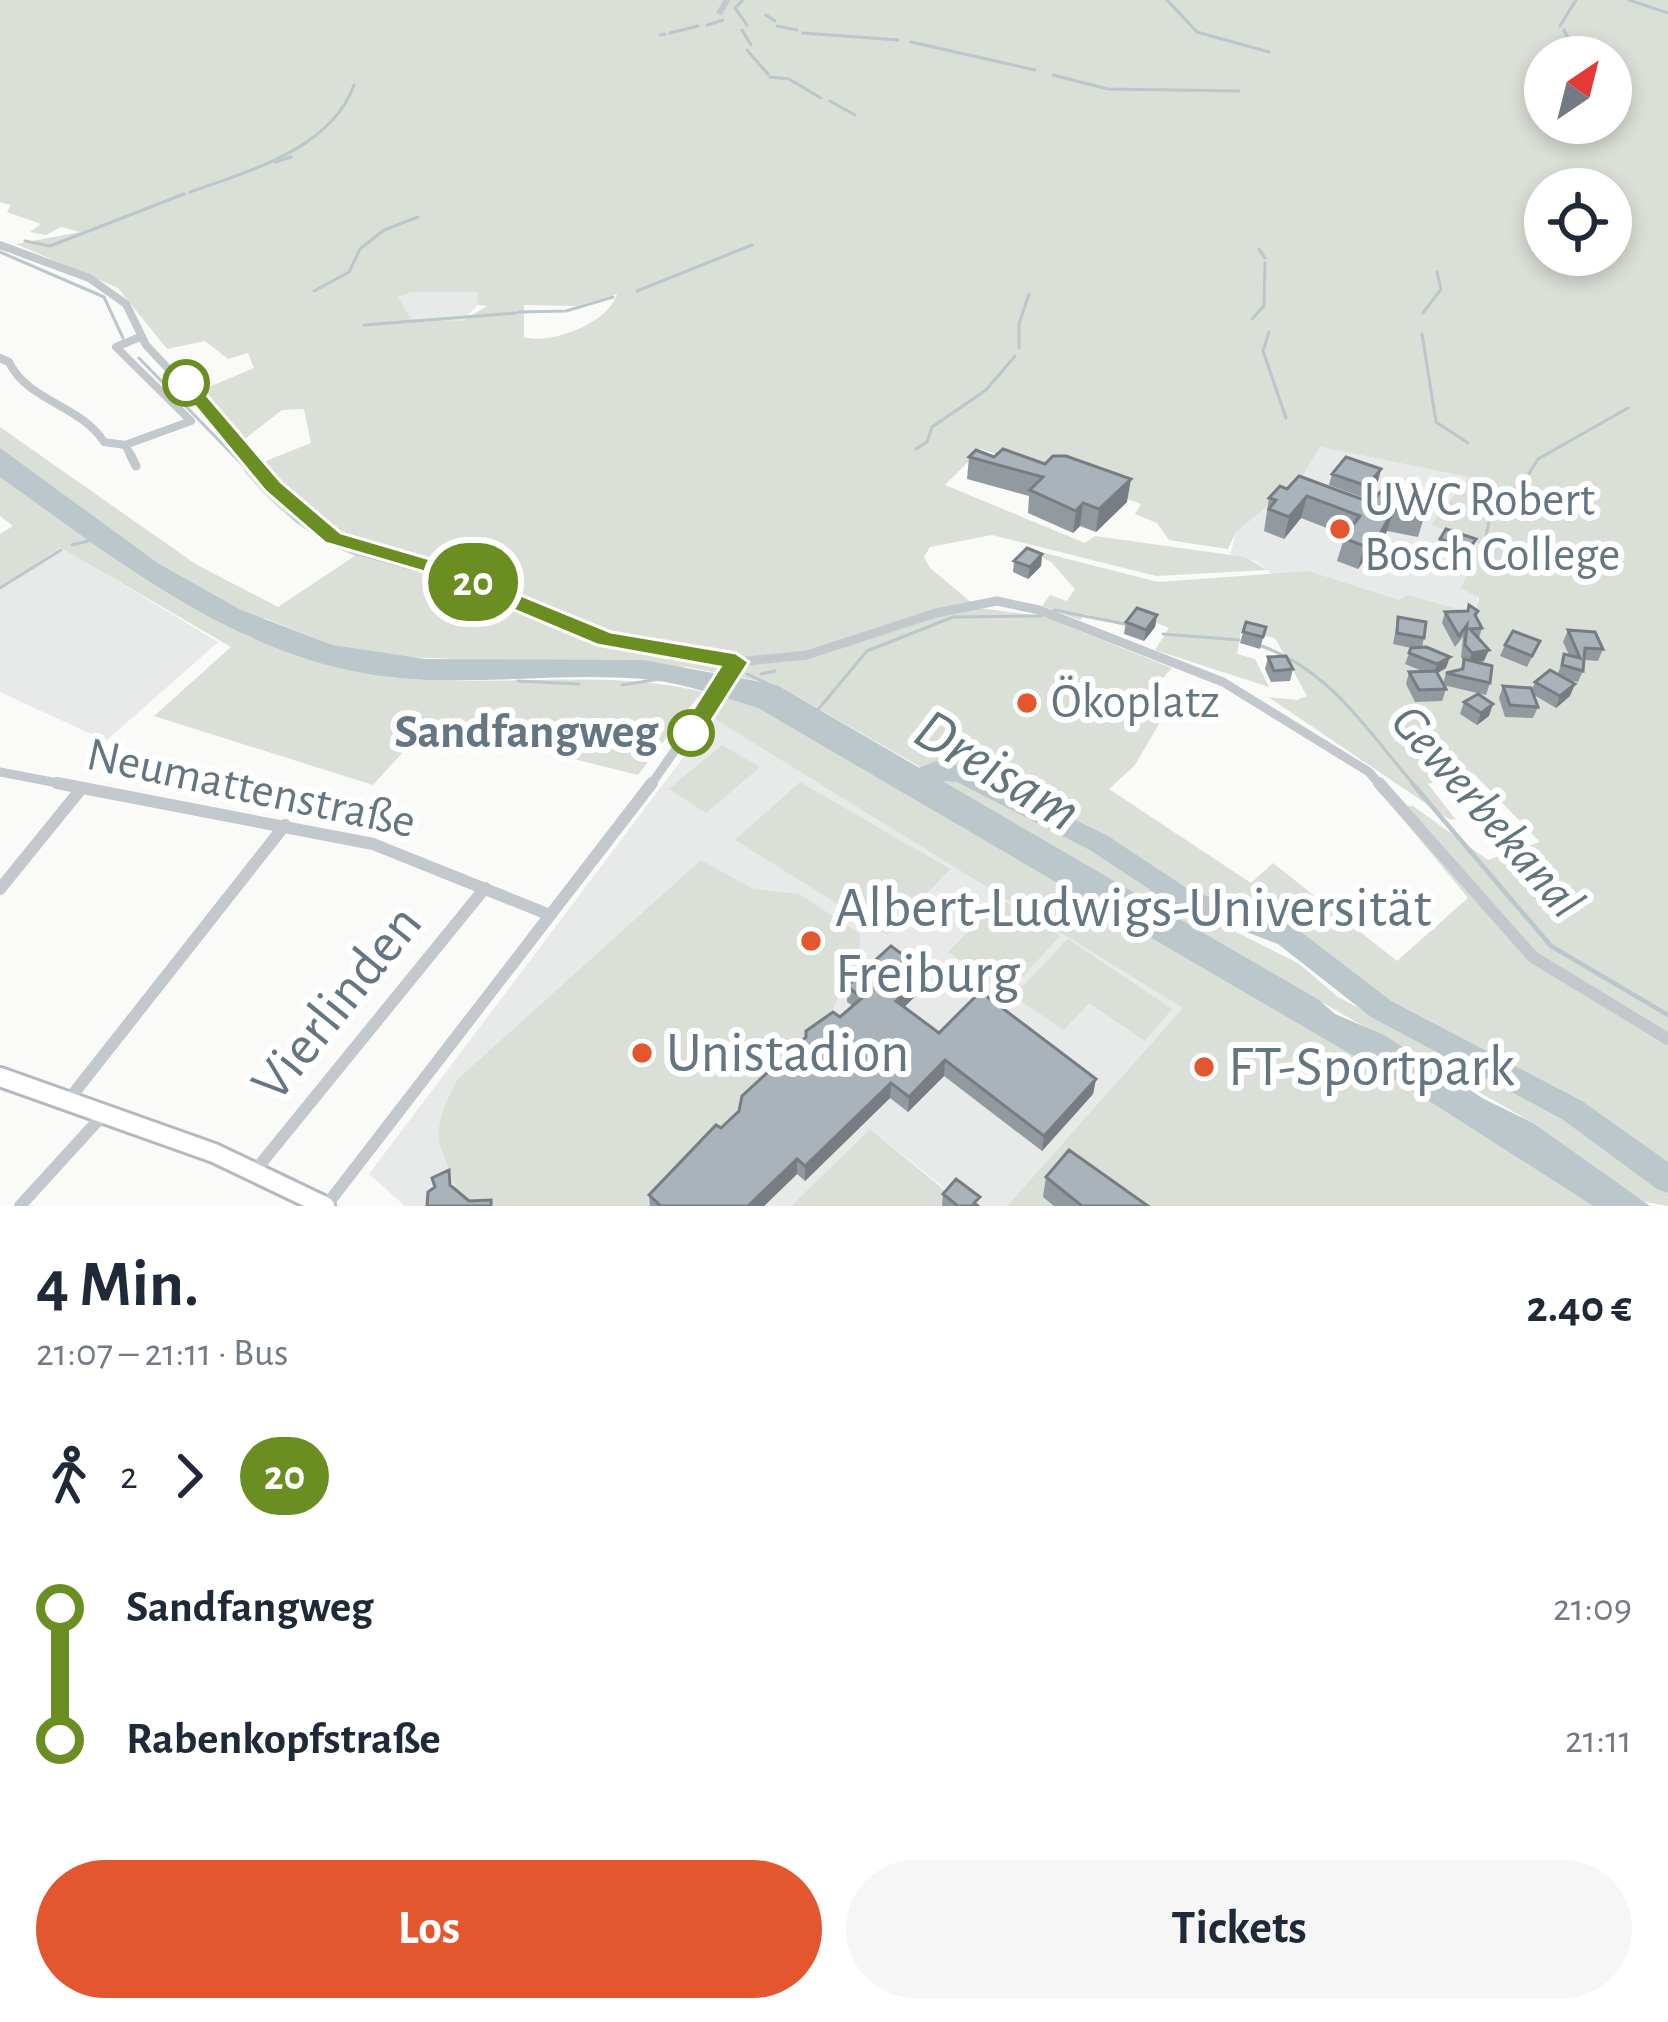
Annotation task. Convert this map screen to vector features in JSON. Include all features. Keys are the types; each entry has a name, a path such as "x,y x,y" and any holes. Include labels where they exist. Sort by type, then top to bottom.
{"main road":[{"path":"0,1077 107,1111 326,1206"}],"street":[{"path":"720,12 727,0"},
{"path":"0,245 105,287 126,304 137,338 211,409 294,509 333,538 429,566 606,639 735,665 807,655 982,602 1039,610 1223,682 1337,751 1399,801 1533,957 1668,1039"},
{"path":"0,358 10,362 19,385 44,391 62,413 92,423 104,442 125,445 191,421 116,347 137,338"},
{"path":"125,445 136,466"},
{"path":"326,1206 718,697 735,665"},
{"name":"Neumattenstraße","path":"0,772 373,844 550,915"},
{"path":"0,889 81,789"},
{"path":"70,1098 285,825"},
{"name":"Vierlinden","path":"254,1172 485,888"},
{"path":"20,1206 107,1111"}],"shaded area":[{"path":"0,0 1668,0 1668,1173 1579,1108 1398,1014 1268,920 1193,894 1042,804 966,771 922,768 777,685 688,667 399,657 333,645 264,618 245,635 322,663 369,674 455,681 627,681 711,694 697,698 638,775 574,759 564,745 541,734 521,740 474,733 414,740 373,785 154,716 231,647 60,547 0,589 0,534 13,526 0,516 0,427 197,565 278,607 355,556 293,521 243,470 311,443 304,409 282,410 242,441 202,390 254,368 248,353 228,359 205,341 167,349 118,288 16,244 80,232 61,227 46,235 30,232 41,224 7,212 11,205 0,202","holes":["412,292 478,292 477,305 487,306 462,321 411,319 398,297","617,294 603,314 578,329 549,338 524,337 524,305 576,306","1320,447 1469,477 1431,525 1481,544 1461,588 1479,598 1475,614 1407,595 1399,600 1309,571 1158,582 1021,547 1051,562 1075,589 1067,601 1050,595 1042,606 1080,620 1086,614 1125,626 1134,614 1169,628 1155,650 1269,687 1255,659 1237,654 1241,631 1275,638 1307,696 1297,700 1268,697 1449,819 1456,820 1428,784 1473,773 1540,842 1488,860 1413,806 1393,807 1468,898 1397,961 1273,863 1251,883 1109,789 1135,765 1160,722 1133,709 1172,668 1042,616 978,608 930,568 924,557 930,547 992,535 1156,576 1267,570 1245,557 1095,536 1085,543 945,485 981,449 1141,504 1135,514 1157,523 1169,540 1228,549 1236,532 1300,480"]},
{"path":"479,292 476,307 462,321 421,321 411,319 397,296"},
{"name":"UWC Robert Bosch College","path":"1320,447 1470,477 1431,525 1482,544 1476,615 1399,600 1309,571 1274,576 1256,561 1230,556 1236,532 1300,480"},
{"name":"Dreisam","path":"0,448 159,564 241,610 333,645 425,659 643,660 777,685 1319,1000 1335,1014 1384,1035 1484,1099 1533,1123 1650,1206 1593,1206 1407,1087 758,708 652,680 439,680 368,674 317,662 220,622 129,568 0,477"},
{"path":"60,546 218,642 106,741 0,692 0,589"},
{"path":"725,698 758,708 826,745 1407,1087 1593,1206 1007,1206 1183,1008 713,718"},
{"name":"Albert-Ludwigs-Universität Freiburg","path":"713,718 1184,1008 1007,1206 967,1206 870,1129 791,1206 405,1206 369,1174"},
{"path":"722,745 760,767 706,813 669,789"},
{"path":"942,773 1018,803 1095,848 1143,885 1298,963 1338,997 1589,1128 1668,1189 1668,1206 1640,1201 1533,1123 980,807 938,778"},
{"path":"800,782 950,869 888,935 735,840"},
{"name":"Unistadion","path":"701,860 753,889 799,894 860,934 859,967 839,968 841,986 830,1019 652,1206 460,1206 439,1134 458,1079"},
{"path":"1001,899 1060,936 1008,992 948,952"},
{"path":"1068,939 1172,1009 1145,1041 1089,1003 1064,1030 1013,996"},
{"path":"870,1129 953,1197 967,1206 791,1206"}],"building":[{"path":"1003,449 1045,464 1053,456 1066,456 1131,479 1099,509 1083,503 1076,511 1030,490 1043,477 969,457 976,450 994,457"},
{"path":"1346,457 1381,469 1367,486 1332,474"},
{"path":"1299,476 1372,503 1380,492 1418,506 1425,514 1394,509 1377,539 1372,537 1364,546 1343,538 1360,516 1307,496 1289,517 1269,509 1276,500 1269,498"},
{"path":"1446,529 1476,539 1469,549 1440,539"},
{"path":"1027,548 1042,554 1030,567 1014,561"},
{"path":"1469,605 1478,611 1475,615 1482,628 1470,629 1489,650 1472,653 1465,645 1467,625 1459,636 1445,612 1468,611"},
{"path":"1137,608 1157,615 1146,630 1126,622"},
{"path":"1398,617 1426,622 1424,638 1397,633"},
{"path":"1246,622 1266,627 1263,637 1243,632"},
{"path":"1568,630 1595,632 1603,649 1585,648 1583,671 1562,665 1564,654 1580,658"},
{"path":"1513,631 1540,641 1532,656 1505,645"},
{"path":"1426,647 1450,657 1437,664 1409,653 1411,648"},
{"path":"1286,656 1293,669 1274,671 1268,657"},
{"path":"1464,659 1492,666 1490,683 1446,673 1463,669"},
{"path":"1550,670 1575,684 1560,696 1535,682"},
{"path":"1436,671 1446,689 1419,690 1409,672"},
{"path":"1503,686 1531,688 1538,707 1510,705"},
{"path":"1478,694 1493,704 1481,713 1464,702"},
{"path":"891,946 926,972 896,1001 939,1033 978,994 985,995 1096,1079 1044,1136 945,1060 909,1097 891,1083 805,1166 797,1159 748,1206 661,1206 649,1195 716,1125 721,1128 739,1111 742,1096 806,1037 806,1031 833,1012 840,1017 862,998 847,986"},
{"path":"1069,1150 1148,1206 1082,1206 1046,1177"},
{"path":"449,1170 450,1185 469,1201 491,1200 491,1206 427,1206 428,1192 435,1187 432,1178"},
{"path":"956,1179 980,1197 974,1203 978,1206 958,1206 943,1194"}],"waterway":[{"path":"743,0 735,8 747,25"},
{"path":"1167,0 1197,32 1269,52"},
{"path":"1560,26 1576,0"},
{"path":"1629,0 1668,13"},
{"path":"766,15 775,21"},
{"path":"707,25 723,20"},
{"path":"670,33 698,26"},
{"path":"777,26 797,30"},
{"path":"742,30 751,45"},
{"path":"1564,30 1567,36"},
{"path":"803,33 898,40"},
{"path":"660,35 665,34"},
{"path":"911,42 1035,70"},
{"path":"747,50 768,74"},
{"path":"1053,75 1108,89 1239,91"},
{"path":"770,77 789,79 821,98"},
{"path":"190,192 262,166 308,141 343,107 354,85"},
{"path":"830,101 855,115"},
{"path":"275,162 291,157"},
{"path":"25,241 50,246 184,194"},
{"path":"314,291 349,272 360,249 384,230 418,217"},
{"path":"637,291 752,245"},
{"path":"1259,249 1265,258"},
{"path":"0,252 104,297 123,338"},
{"path":"1252,319 1264,306 1265,263"},
{"path":"1423,313 1441,289 1437,272"},
{"path":"1019,348 1019,324 1029,294"},
{"path":"519,312 566,311 613,297"},
{"path":"364,325 516,313"},
{"path":"1269,332 1263,351 1286,418"},
{"path":"1422,334 1436,422 1468,443"},
{"path":"916,449 927,442 932,427 986,390 1015,356"},
{"path":"139,358 298,522 352,552 412,569"},
{"path":"1483,549 1492,508 1525,480 1538,459 1628,408"},
{"path":"72,545 88,541"},
{"path":"0,588 61,550"},
{"path":"484,593 560,626"},
{"path":"1054,610 1125,624"},
{"path":"816,712 867,651 953,617 1041,616"},
{"name":"Gewerbekanal","path":"1163,634 1239,640"},
{"name":"Gewerbekanal","path":"1261,646 1286,656 1328,686 1415,786"},
{"path":"761,674 775,671"},
{"path":"747,674 771,685"},
{"path":"622,685 660,679"},
{"path":"518,681 579,684"},
{"path":"912,780 936,770 962,774 1099,843 1179,896 1287,936 1381,1009 1572,1110 1668,1179"},
{"name":"Gewerbekanal","path":"1412,783 1551,946 1668,1015"}],"bus line":[{"name":"20","path":"186,383 273,487 333,538 429,566 606,639 736,662 691,733"}],"place":[{"name":"UWC Robert Bosch College","path":"1340,529"},
{"name":"Ökoplatz","path":"1027,703"},
{"name":"Sandfangweg","path":"691,733"},
{"name":"Albert-Ludwigs-Universität Freiburg","path":"811,941"},
{"name":"Unistadion","path":"642,1053"},
{"name":"FT-Sportpark","path":"1204,1067"}]}
